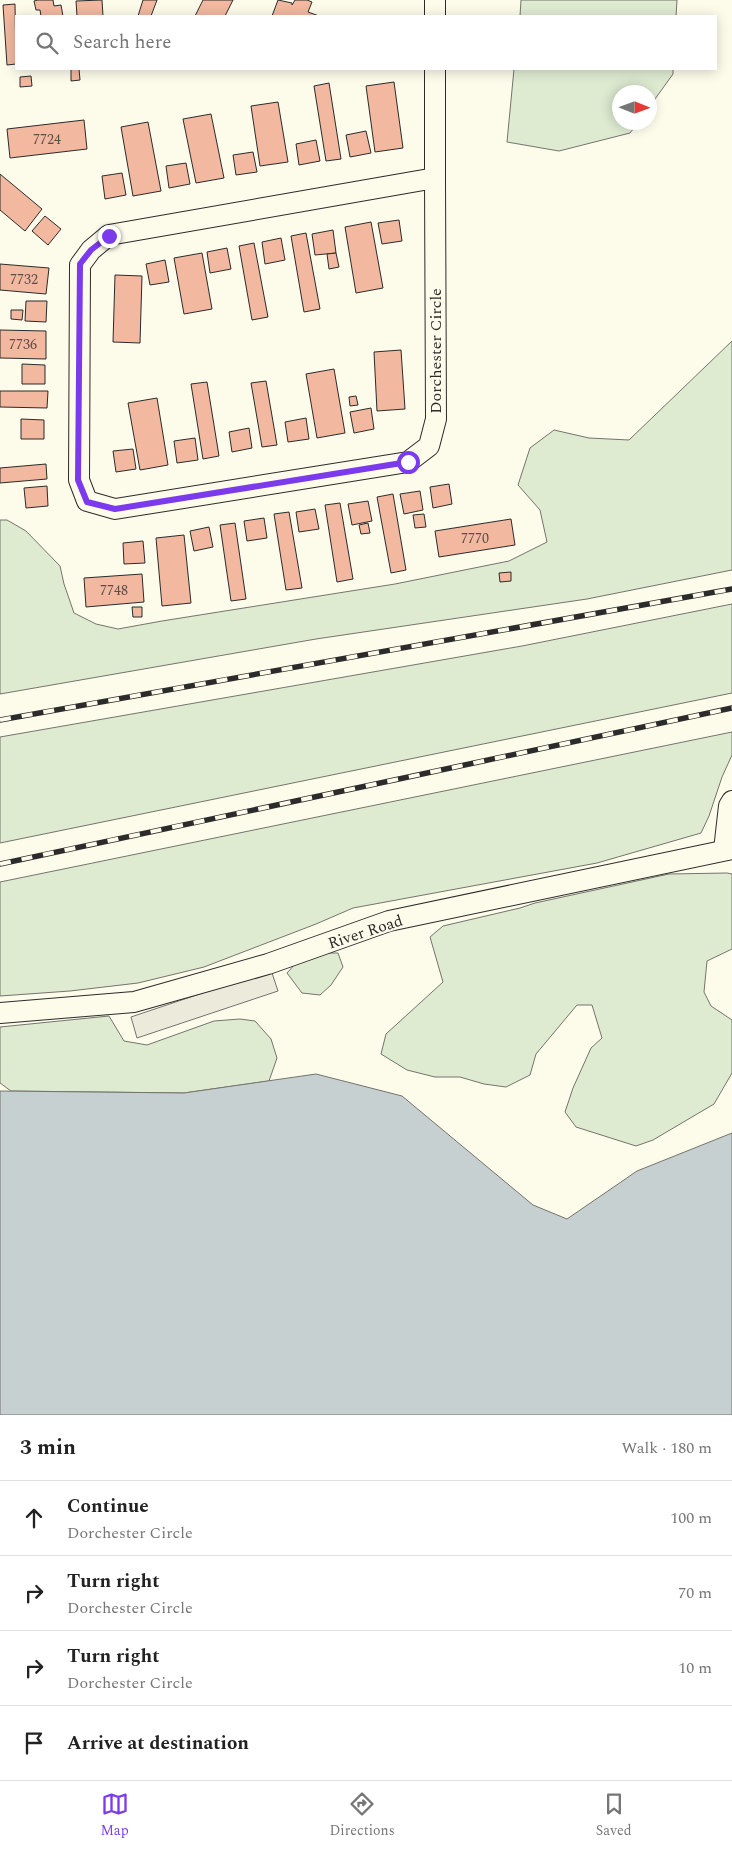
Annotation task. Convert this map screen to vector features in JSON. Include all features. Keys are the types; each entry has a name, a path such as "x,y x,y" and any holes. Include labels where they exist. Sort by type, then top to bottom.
{"street":[{"path":"435,0 435,15"},
{"path":"435,70 435,178"},
{"name":"Dorchester Circle","path":"435,178 436,419 429,446 408,462 115,509 87,502 78,480 80,264 91,250 109,236 435,178"},
{"path":"728,849 729,806 732,801"},
{"name":"River Road","path":"0,1014 134,1002 268,964 389,921 728,849"}],"green space":[{"path":"521,0 677,0 676,15 520,15"},
{"path":"514,70 673,70 673,74 657,96 657,85 612,85 612,130 632,130 630,133 559,151 507,142"},
{"path":"732,341 732,570 587,599 316,639 0,694 0,520 7,520 26,531 60,566 74,613 96,624 118,629 395,584 509,561 547,542 540,510 518,485 530,448 554,430 589,438 629,440"},
{"path":"732,604 732,693 0,843 0,737 522,646"},
{"path":"732,732 732,755 701,833 597,863 353,908 204,967 138,983 70,991 0,996 0,882"},
{"path":"669,874 732,874 732,949 707,961 704,992 711,1006 732,1020 732,1073 714,1104 653,1140 636,1146 576,1127 565,1112 573,1088 591,1048 602,1038 592,1005 577,1005 536,1054 530,1075 506,1087 484,1084 460,1077 435,1077 407,1070 381,1054 386,1034 443,982 430,937 443,926 535,903"},
{"path":"320,953 338,953 343,967 331,985 320,995 302,993 287,973 296,963"},
{"path":"109,1016 124,1041 147,1045 214,1021 240,1019 255,1021 271,1039 277,1058 269,1081 184,1093 11,1091 0,1083 0,1027"}],"shaded area":[{"path":"271,970 278,991 137,1038 131,1017"},
{"path":"316,1074 402,1096 533,1205 567,1219 637,1171 732,1133 732,1415 0,1415 0,1091 184,1093"}],"building":[{"path":"53,0 54,6 61,5 63,15 41,15 40,10 36,10 34,1"},
{"path":"102,0 103,15 77,15 76,1"},
{"path":"143,0 157,0 151,15 138,15"},
{"path":"203,0 233,0 226,15 196,15"},
{"path":"278,0 292,3 292,5 295,0 307,0 312,2 308,12 316,15 272,15"},
{"path":"15,4 15,64 7,65 3,5"},
{"path":"71,70 79,70 80,80 71,81"},
{"path":"31,76 32,86 20,87 20,77"},
{"path":"394,82 403,148 375,152 366,86"},
{"path":"329,83 341,159 326,161 314,86"},
{"path":"278,102 288,162 260,166 251,106"},
{"path":"211,114 224,178 196,183 183,119"},
{"path":"84,120 87,149 10,158 7,129"},
{"path":"148,122 161,191 133,196 121,127"},
{"path":"366,131 371,153 350,157 346,135"},
{"path":"316,140 320,161 299,165 296,144"},
{"path":"253,152 257,172 236,175 233,155"},
{"path":"186,163 190,184 169,188 166,166"},
{"path":"122,173 126,195 105,199 102,176"},
{"path":"0,174 42,209 25,231 0,210"},
{"path":"45,216 61,229 48,245 32,231"},
{"path":"399,220 402,241 382,244 378,223"},
{"path":"371,222 383,288 356,293 345,227"},
{"path":"333,230 336,253 315,255 312,234"},
{"path":"306,233 320,309 304,312 291,236"},
{"path":"281,238 285,260 265,264 262,242"},
{"path":"254,243 268,317 252,320 239,246"},
{"path":"227,248 231,269 210,273 207,252"},
{"path":"202,253 212,309 184,314 174,258"},
{"path":"336,253 339,267 329,269 327,254"},
{"path":"165,260 169,282 150,285 146,264"},
{"path":"0,264 49,268 46,294 0,290"},
{"path":"115,275 142,276 140,343 113,342"},
{"path":"26,301 47,301 46,322 25,321"},
{"path":"11,310 23,310 22,320 11,319"},
{"path":"0,330 46,331 46,359 0,358"},
{"path":"401,350 405,409 377,411 374,352"},
{"path":"22,364 45,365 45,384 22,384"},
{"path":"334,369 345,433 317,438 306,374"},
{"path":"266,381 277,445 262,447 251,383"},
{"path":"207,382 219,456 203,459 191,384"},
{"path":"0,391 48,391 47,408 0,407"},
{"path":"356,396 358,405 350,406 349,397"},
{"path":"157,398 168,465 140,470 128,403"},
{"path":"371,408 374,429 354,433 350,412"},
{"path":"306,418 309,439 288,442 285,422"},
{"path":"21,419 44,420 44,439 21,439"},
{"path":"249,428 252,448 232,452 229,432"},
{"path":"195,438 198,460 177,463 174,441"},
{"path":"133,449 136,469 116,472 113,451"},
{"path":"46,464 47,479 0,483 0,468"},
{"path":"449,484 452,504 433,508 430,487"},
{"path":"47,486 48,506 26,508 24,488"},
{"path":"420,491 423,510 404,514 400,494"},
{"path":"393,494 406,570 391,573 377,497"},
{"path":"368,501 372,521 352,525 348,504"},
{"path":"340,503 353,579 337,582 325,505"},
{"path":"315,509 319,529 299,532 296,512"},
{"path":"289,512 302,588 286,590 274,514"},
{"path":"424,514 426,527 415,528 413,515"},
{"path":"264,518 267,538 247,541 244,521"},
{"path":"511,519 515,545 439,557 435,531"},
{"path":"235,523 246,599 231,601 220,525"},
{"path":"368,523 370,533 361,534 359,525"},
{"path":"209,527 213,547 194,551 190,531"},
{"path":"184,535 191,603 162,606 156,538"},
{"path":"143,541 145,563 124,564 123,543"},
{"path":"511,572 511,581 500,582 499,573"},
{"path":"142,574 144,602 86,607 84,578"},
{"path":"132,607 142,607 142,617 133,617"}],"railway":[{"path":"0,720 732,589"},
{"path":"0,864 732,708"}],"route":[{"path":"109,236 91,250 80,264 78,480 87,502 115,509 408,462"}]}
